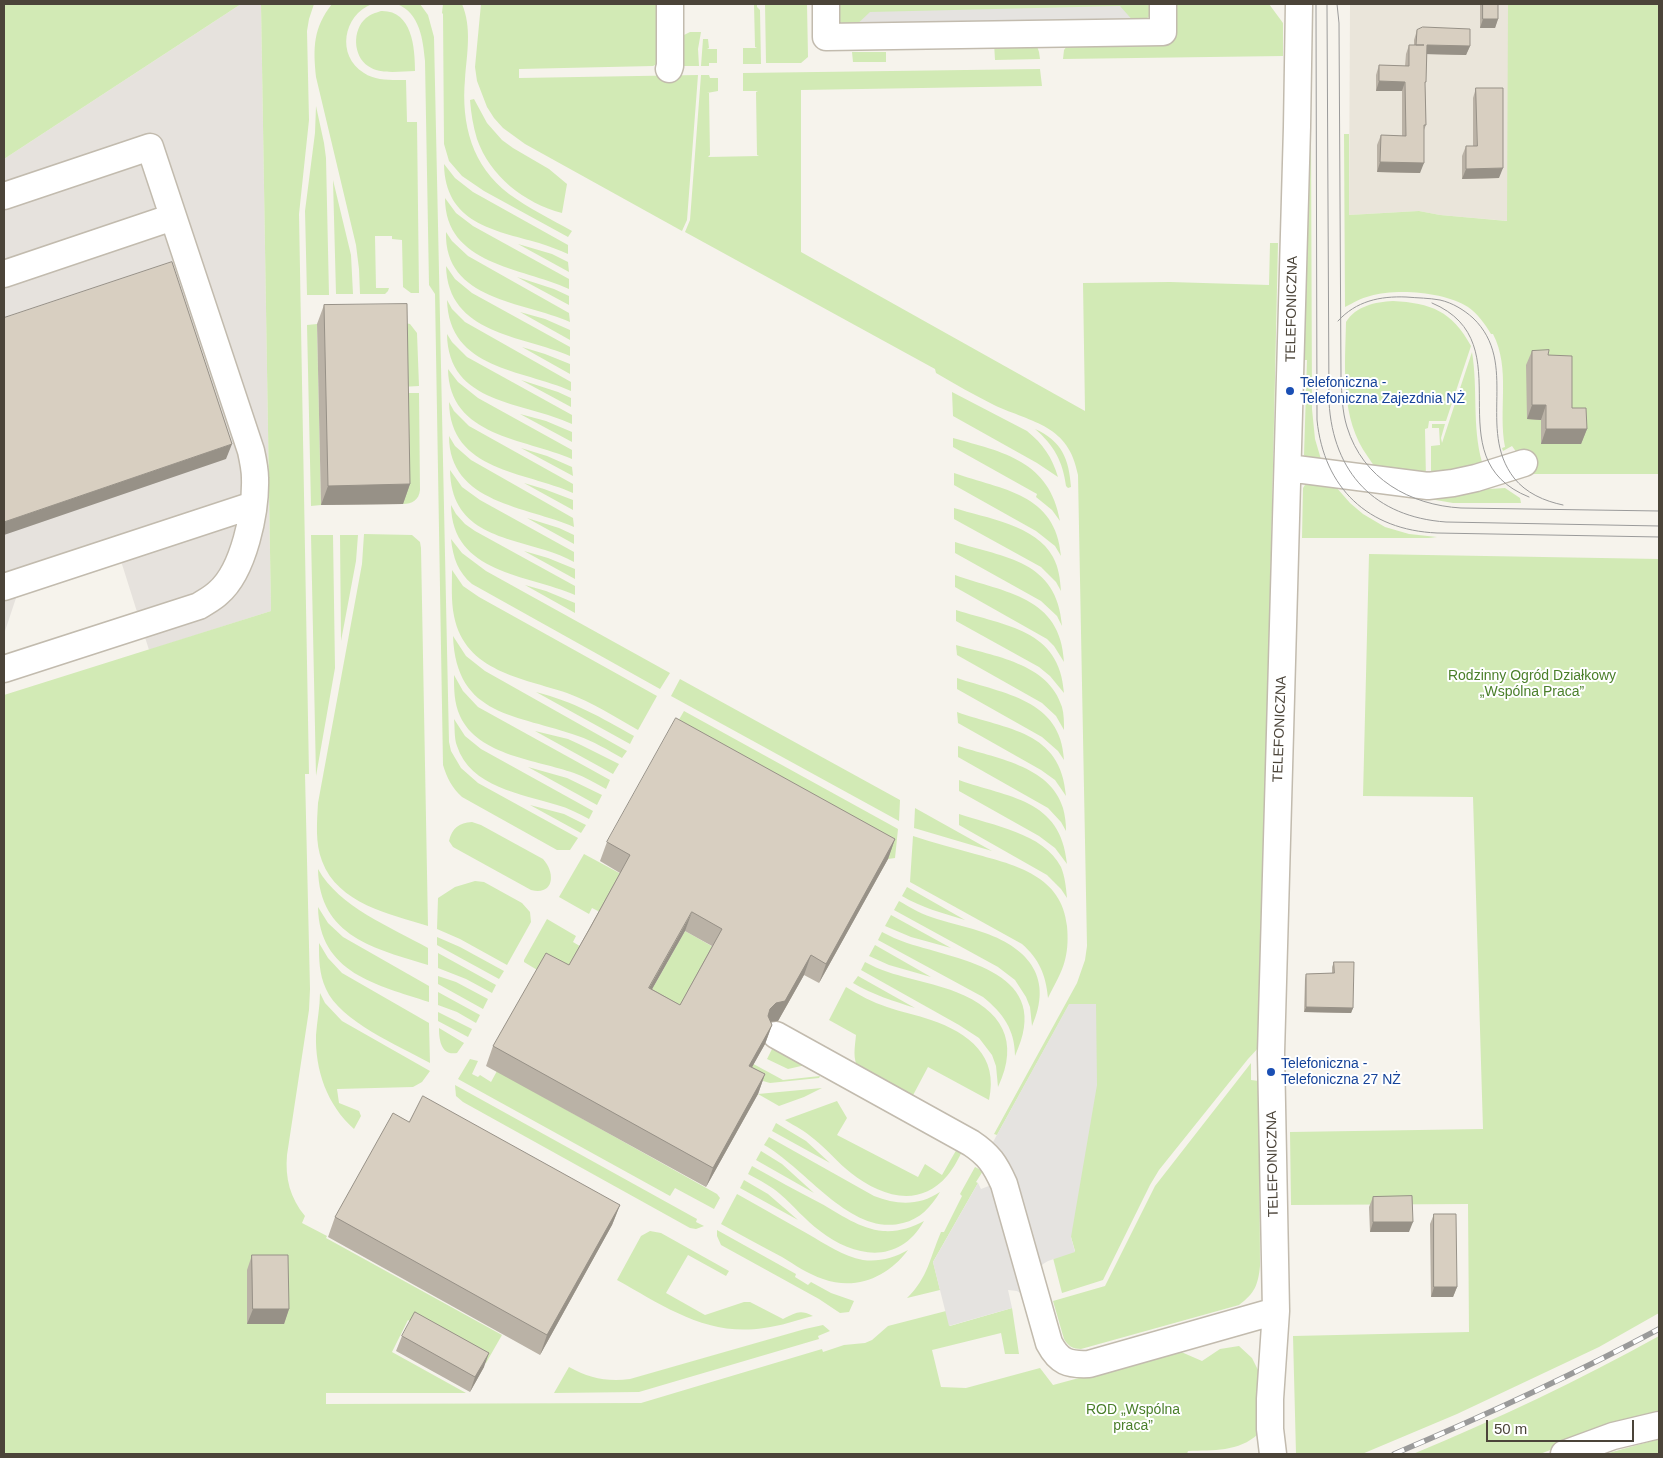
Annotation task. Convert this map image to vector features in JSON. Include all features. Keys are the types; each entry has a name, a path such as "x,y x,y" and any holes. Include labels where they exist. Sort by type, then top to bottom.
{"street":[{"path":"669,69 670,4"},
{"path":"826,4 826,37 1164,32 1164,4"},
{"name":"TELEFONICZNA","path":"1273,1454 1270,1409 1276,1311 1271,1062 1299,4"},
{"path":"4,196 150,148 251,451 255,477 253,505 247,540 234,572 219,593 199,606 4,669"},
{"path":"4,274 173,217"},
{"path":"1288,468 1428,486 1453,484 1524,462"},
{"path":"4,587 253,505"},
{"path":"776,1035 967,1141 990,1158 1004,1184 1049,1343 1062,1361 1075,1365 1088,1364 1276,1311"},
{"path":"1564,1454 1613,1436 1659,1425"}],"shaded area":[{"path":"241,4 261,4 271,611 149,650 121,561 17,595 4,634 4,159"},
{"path":"1350,4 1508,4 1508,221 1440,215 1419,211 1349,215"},
{"path":"1120,6 1135,23 853,28 870,12"},
{"path":"1069,1004 1096,1004 1097,1085 1071,1237 1075,1252 1043,1264 1022,1294 1017,1291 1008,1290 1012,1308 949,1326 933,1262 978,1183 981,1189 994,1184 993,1142"}],"green space":[{"path":"4,4 241,4 4,159"},
{"name":"ROD „Wspólna praca”","path":"261,4 314,4 307,31 309,120 299,214 309,774 305,774 310,989 309,1010 287,1155 288,1180 292,1195 305,1216 302,1223 502,1335 486,1363 408,1320 392,1352 466,1393 326,1393 326,1404 641,1403 822,1349 823,1352 844,1345 865,1343 872,1340 888,1326 946,1311 950,1326 1012,1308 1019,1354 1005,1354 1001,1333 932,1350 941,1387 966,1388 1040,1368 1053,1385 1179,1351 1202,1361 1220,1349 1239,1346 1252,1358 1261,1376 1258,1434 1251,1440 1225,1449 1188,1451 1187,1454 4,1454 4,695 271,611"},
{"path":"332,4 372,4 362,9 349,26 347,47 349,57 355,66 369,76 384,80 406,80 407,122 417,122 419,293 411,293 403,287 402,240 392,239 392,236 375,236 376,288 389,288 385,294 360,294 356,245 316,77 316,39 321,21"},
{"path":"397,4 420,4 428,15 434,37 449,742 451,751 461,768 478,783 578,838 570,850 557,850 462,797 450,782 443,765 435,294 429,285 425,61 419,28 411,14"},
{"path":"443,4 462,4 465,13 468,41 464,96 465,112 467,128 478,157 496,183 532,209 572,231 568,237 484,191 462,176 449,161 444,144"},
{"path":"481,4 665,4 659,63 653,66 519,69 519,78 698,75 687,220 682,231 525,144 503,128 494,118 487,107 477,81 475,67"},
{"path":"754,4 757,4 760,10 761,64 743,64 743,48 757,48 755,47"},
{"path":"765,4 807,4 808,57 801,63 766,63"},
{"path":"835,4 1154,4 1151,15 1146,19 853,28 841,23"},
{"path":"1178,4 1269,4 1283,23 1283,56 1063,59 1064,50 1070,42 1172,41 1172,10"},
{"path":"1508,4 1659,4 1659,474 1532,474 1512,446 1503,451 1502,448 1505,447 1503,433 1503,375 1498,347 1493,334 1491,334 1472,310 1447,298 1407,292 1393,292 1370,296 1345,307 1344,134 1349,134 1349,215 1419,211 1440,215 1507,221"},
{"path":"381,11 391,12 405,23 412,41 415,71 378,71 368,66 359,56 356,43 358,29 366,18"},
{"path":"690,32 701,32 698,49 699,66 675,66 682,36"},
{"path":"703,39 708,39 709,48 707,49 717,49 717,63 701,66"},
{"path":"994,43 1037,46 1040,59 995,60"},
{"path":"852,52 886,52 886,62 853,62"},
{"path":"1040,69 1042,86 801,90 801,252 1085,411 1083,283 1170,282 1269,285 1270,243 1278,243 1260,1046 1159,1170 1103,1280 1062,1293 1053,1258 1075,1251 1071,1237 1069,1005 997,1135 994,1134 1077,983 1085,960 1087,946 1078,475 1073,458 1067,446 1047,428 994,405 936,373 935,369 685,232 690,220 701,75 718,78 718,91 707,93 709,93 710,155 708,157 759,156 757,155 756,92 758,91 743,91 743,73"},
{"path":"474,99 487,123 502,140 549,169 567,184 562,213 522,195 510,186 490,165 474,129 470,100"},
{"path":"316,106 326,158 329,295 307,295 305,211 315,133"},
{"path":"1311,133 1312,409 1315,439 1323,466 1311,465 1304,455 1307,360 1300,360 1307,136"},
{"path":"444,164 455,178 473,192 568,245 568,254 543,244 489,228 475,221 462,211 453,199 446,184"},
{"path":"333,180 351,255 353,294 336,294"},
{"path":"445,198 456,213 473,226 569,279 569,289 489,260 472,250 458,237 448,220"},
{"path":"446,232 452,241 468,256 569,313 570,322 490,295 472,285 458,272 449,255"},
{"path":"518,244 552,254 568,262 569,272"},
{"path":"446,266 455,279 472,293 570,347 570,356 491,329 473,319 459,306 450,289"},
{"path":"517,277 569,296 569,305"},
{"path":"447,300 452,309 465,322 571,382 571,391 511,371 474,354 460,341 451,323"},
{"path":"1393,301 1419,304 1439,311 1456,324 1471,346 1446,421 1429,421 1428,428 1425,429 1426,480 1392,476 1379,471 1359,442 1348,409 1345,375 1346,322 1355,312 1366,306 1379,302"},
{"path":"520,312 545,319 570,330 570,340"},
{"path":"405,323 410,324 417,333 419,386 401,387"},
{"path":"317,324 321,505 311,506 307,325"},
{"path":"447,334 467,357 572,415 572,424 553,416 491,397 474,388 460,375 451,357"},
{"path":"522,347 570,364 570,374"},
{"path":"1472,352 1477,435 1482,462 1431,480 1431,446 1440,445 1439,428 1432,428 1432,424 1445,424 1441,438 1442,443"},
{"path":"448,369 458,382 478,398 572,450 572,459 492,432 475,422 461,409 452,392"},
{"path":"521,380 571,398 571,407"},
{"path":"952,392 1027,431 1046,451 1058,477 1037,463 953,416"},
{"path":"401,393 419,393 420,490 414,501 403,504"},
{"path":"449,402 454,411 469,426 573,484 573,493 493,466 476,456 462,443 453,425"},
{"path":"520,414 546,421 572,432 572,442"},
{"path":"1035,429 1058,445 1066,460 1071,487 1068,488 1066,486 1063,469 1056,454"},
{"path":"449,436 455,446 471,460 573,518 574,527 514,507 476,489 462,476 452,459"},
{"path":"953,438 1006,455 1022,462 1035,472 1046,485 1055,501 1060,521 1052,510 1036,497 1037,494 953,447"},
{"path":"521,448 547,456 572,467 573,476"},
{"path":"450,470 462,487 480,500 574,552 574,562 552,552 495,534 468,518 459,506 452,490"},
{"path":"954,473 1008,490 1024,497 1038,507 1049,519 1057,535 1061,556 1055,546 1036,531 954,485"},
{"path":"1310,477 1336,487 1363,514 1385,527 1409,534 1437,537 1302,538 1303,488"},
{"path":"524,483 573,500 573,510"},
{"path":"1505,488 1520,498 1521,503 1453,503 1424,498 1426,493"},
{"path":"451,505 465,524 475,531 575,586 575,595 495,568 478,558 464,545 455,528"},
{"path":"954,508 1009,524 1035,537 1045,546 1055,561 1061,591 1056,582 1041,567 954,519"},
{"path":"527,518 574,535 574,544"},
{"path":"364,534 412,535 420,542 421,548 428,926 367,905 340,888 330,876 322,861 318,847 318,803 362,564"},
{"path":"311,535 333,535 335,668 316,776"},
{"path":"340,535 358,535 356,561 341,641"},
{"path":"451,539 462,553 486,571 670,673 660,689 472,584 463,575 457,564"},
{"path":"955,542 1010,558 1025,565 1039,575 1050,587 1058,604 1062,626 1057,616 1041,601 955,553"},
{"path":"524,551 575,569 575,579"},
{"name":"Rodzinny Ogród Działkowy „Wspólna Praca”","path":"1369,554 1659,559 1659,1313 1599,1347 1457,1414 1362,1454 1296,1454 1293,1336 1469,1332 1468,1204 1291,1205 1290,1132 1483,1129 1473,797 1363,796"},
{"path":"452,570 463,586 479,597 657,696 638,730 603,710 567,693 498,670 470,650 460,635 454,616"},
{"path":"955,575 1011,593 1027,600 1041,610 1053,623 1061,640 1064,662 1047,639 955,587"},
{"path":"525,585 575,603 575,613"},
{"path":"956,610 1011,626 1041,643 1052,655 1060,672 1064,693 1050,676 1039,667 956,621"},
{"path":"453,636 466,656 485,671 627,751 622,758 584,738 513,716 494,708 478,698 465,683 457,663"},
{"path":"956,645 1018,664 1033,671 1045,680 1055,692 1062,707 1064,730 1056,716 1042,703 957,655"},
{"path":"454,675 463,691 478,707 610,780 606,789 590,780 560,768 510,755 480,740 469,729 458,711 455,701"},
{"path":"957,678 1011,695 1041,711 1053,724 1060,740 1064,760 1058,751 1042,737 957,689"},
{"path":"680,679 900,800 899,821 671,696"},
{"path":"536,692 575,705 634,736 630,744"},
{"path":"684,711 898,829 895,858 888,859 669,737"},
{"path":"957,712 1012,729 1042,745 1054,758 1062,774 1066,796 1055,780 1041,770 958,723"},
{"path":"454,719 465,736 481,749 593,811 589,819 565,808 513,792 485,780 473,771 464,760 457,746"},
{"path":"535,731 568,739 619,764 613,774"},
{"path":"958,746 1019,765 1046,782 1056,793 1063,808 1066,831 1061,822 1048,808 958,757"},
{"path":"528,767 567,778 602,795 597,805"},
{"path":"959,780 1013,797 1043,813 1054,826 1063,842 1067,864 1055,848 1039,836 959,791"},
{"path":"530,805 564,814 586,825 581,833"},
{"path":"915,808 992,851 914,828"},
{"path":"959,814 1016,832 1042,846 1053,855 1061,867 1067,898 1047,875 959,825"},
{"path":"472,822 543,859 550,871 551,877 548,887 539,891 531,890 453,847 449,841 454,830 460,825"},
{"path":"913,836 1021,868 1047,884 1056,895 1063,909 1068,939 1062,970 1048,998 1041,968 1022,944 910,882"},
{"path":"584,854 623,875 602,913 592,908 589,914 559,897"},
{"path":"318,869 327,882 352,905 382,924 428,948 428,965 371,946 340,925 328,910 321,892"},
{"path":"475,881 484,882 522,903 530,912 531,922 507,965 460,939 437,929 438,898 455,887"},
{"path":"907,887 965,920 925,907 902,896"},
{"path":"899,901 927,915 1001,940 1025,957 1033,968 1038,980 1040,994 1038,1009 1032,1026 1030,1007 1015,980 998,967 894,910"},
{"path":"318,907 328,923 343,937 429,986 429,1002 371,982 354,973 340,962 328,947 321,929"},
{"path":"891,915 951,948 911,937 885,926"},
{"path":"547,919 576,936 573,942 583,948 562,985 524,962"},
{"path":"685,931 715,948 673,1024 642,1007"},
{"path":"882,932 907,943 953,956 976,965 997,975 1013,988 1023,1005 1024,1028 1015,1056 1010,1030 1002,1016 990,1003 983,997 878,940"},
{"path":"437,937 504,971 499,979 437,945"},
{"path":"319,943 328,958 342,973 429,1023 430,1063 372,1032 344,1012 333,1001 322,978 319,961"},
{"path":"875,945 931,977 889,965 869,956"},
{"path":"438,953 496,985 492,993 466,979 438,968"},
{"path":"865,962 887,972 956,992 972,999 985,1008 995,1018 1007,1041 1007,1055 998,1087 996,1066 992,1055 979,1038 861,970"},
{"path":"438,976 456,982 488,999 483,1009 438,984"},
{"path":"858,976 915,1008 876,994 853,983"},
{"path":"846,987 881,1005 945,1025 969,1039 978,1048 990,1071 989,1100 928,1067 911,1099 859,1069 855,1057 856,1035 829,1020"},
{"path":"438,992 480,1015 476,1023 457,1012 438,1005"},
{"path":"320,993 325,1003 342,1021 430,1071 422,1082 413,1087 337,1089 339,1103 359,1111 361,1116 354,1129 345,1120 330,1098 320,1074 316,1035"},
{"path":"438,1012 472,1029 468,1037 438,1021"},
{"path":"439,1028 464,1043 457,1053 444,1050 440,1042"},
{"path":"774,1045 810,1064 788,1069 767,1059"},
{"path":"470,1059 478,1061 472,1074 478,1077 480,1075 491,1082 497,1071 717,1194 720,1198 714,1209 675,1188 670,1196 458,1079"},
{"path":"746,1060 783,1080 820,1076 819,1078 770,1083 763,1081 744,1064"},
{"path":"1251,1063 1251,1080 1259,1081 1260,1266 1257,1284 1249,1297 1239,1305 1081,1349 1071,1347 1064,1339 1053,1301 1105,1286 1155,1186"},
{"path":"455,1085 697,1219 696,1222 704,1226 696,1229 690,1228 463,1102 456,1096"},
{"path":"822,1088 779,1106 758,1094"},
{"path":"837,1101 847,1118 837,1135 918,1177 925,1164 942,1175 958,1147 963,1150 947,1176 936,1186 924,1193 912,1196 899,1196 874,1188 846,1169 811,1136 785,1120"},
{"path":"776,1123 806,1141 830,1163 772,1131"},
{"path":"769,1137 874,1196 883,1199 908,1203 924,1200 940,1192 933,1203 915,1219 903,1223 884,1225 865,1220 847,1211 764,1145"},
{"path":"761,1151 782,1164 814,1193 756,1160"},
{"path":"752,1166 850,1220 875,1230 894,1231 909,1228 924,1221 914,1235 902,1245 889,1251 876,1253 848,1247 820,1231 776,1191 748,1174"},
{"path":"975,1167 983,1171 976,1182 978,1183 933,1262 940,1290 907,1298 920,1283 941,1232 944,1232 962,1196 960,1194"},
{"path":"744,1180 768,1194 798,1220 740,1188"},
{"path":"737,1194 848,1256 863,1260 881,1260 908,1250 891,1268 870,1279 847,1283 823,1279 721,1224"},
{"path":"717,1230 796,1274 795,1277 808,1285 811,1282 831,1293 854,1301 849,1312 840,1313 819,1299 721,1245 717,1236"},
{"path":"650,1231 661,1233 729,1271 726,1276 688,1255 666,1293 705,1315 744,1302 750,1302 783,1319 801,1312 813,1316 770,1327 743,1330 705,1324 669,1309 617,1280 641,1236"},
{"path":"823,1325 830,1331 818,1336 819,1339 639,1392 554,1393 569,1367 598,1378 630,1379"},
{"path":"1659,1336 1659,1416 1589,1435 1540,1454 1413,1454 1538,1398"},
{"path":"1659,1439 1659,1454 1605,1454"}],"building":[{"path":"1483,4 1498,4 1498,19 1483,19"},
{"path":"1423,27 1470,29 1470,46 1427,45 1424,163 1380,162 1381,135 1406,136 1405,82 1379,81 1379,65 1409,66 1409,45 1416,45 1417,30"},
{"path":"1476,88 1503,88 1503,168 1466,169 1466,146 1477,146"},
{"path":"172,262 232,444 4,522 4,318"},
{"path":"407,304 410,484 328,486 324,305"},
{"path":"1549,350 1548,355 1572,356 1572,408 1586,408 1587,429 1546,429 1546,405 1532,405 1532,351"},
{"path":"676,718 895,839 826,964 811,955 785,1001 776,1003 770,1009 768,1016 772,1025 749,1066 765,1074 713,1168 493,1046 546,953 569,965 590,928 630,855 607,842","holes":["692,912 722,929 680,1005 649,988"]},
{"path":"1334,962 1354,962 1353,1008 1306,1007 1306,974 1334,973"},
{"path":"423,1096 620,1205 547,1335 335,1217 393,1113 409,1122"},
{"path":"1412,1196 1413,1222 1373,1222 1373,1197"},
{"path":"1434,1214 1456,1214 1457,1287 1434,1287"},
{"path":"252,1255 288,1255 289,1309 253,1309"},
{"path":"415,1312 489,1353 475,1377 402,1336"}],"tram line":[{"path":"1316,4 1317,420 1321,444 1329,466 1340,485 1354,501 1371,514 1390,524 1412,530 1437,533 1659,537"},
{"path":"1327,4 1329,402 1332,427 1339,450 1349,470 1362,487 1379,501 1398,511 1421,518 1446,522 1659,526"},
{"path":"1337,4 1339,23 1342,397 1347,427 1354,445 1364,461 1391,486 1407,495 1442,506 1461,508 1659,511"},
{"path":"1338,321 1361,304 1378,299 1396,297 1440,300 1454,305 1470,315 1487,336 1494,355 1497,375 1498,439 1503,459 1514,478 1524,488 1542,499 1563,505"},
{"path":"1432,303 1459,321 1473,345 1479,372 1480,429 1486,456 1501,479 1529,497"}],"railway":[{"path":"1394,1454 1594,1363 1659,1329"}],"place":[{"name":"Telefoniczna - Telefoniczna Zajezdnia NŻ","path":"1290,391"},
{"name":"Telefoniczna - Telefoniczna 27 NŻ","path":"1271,1072"}]}
